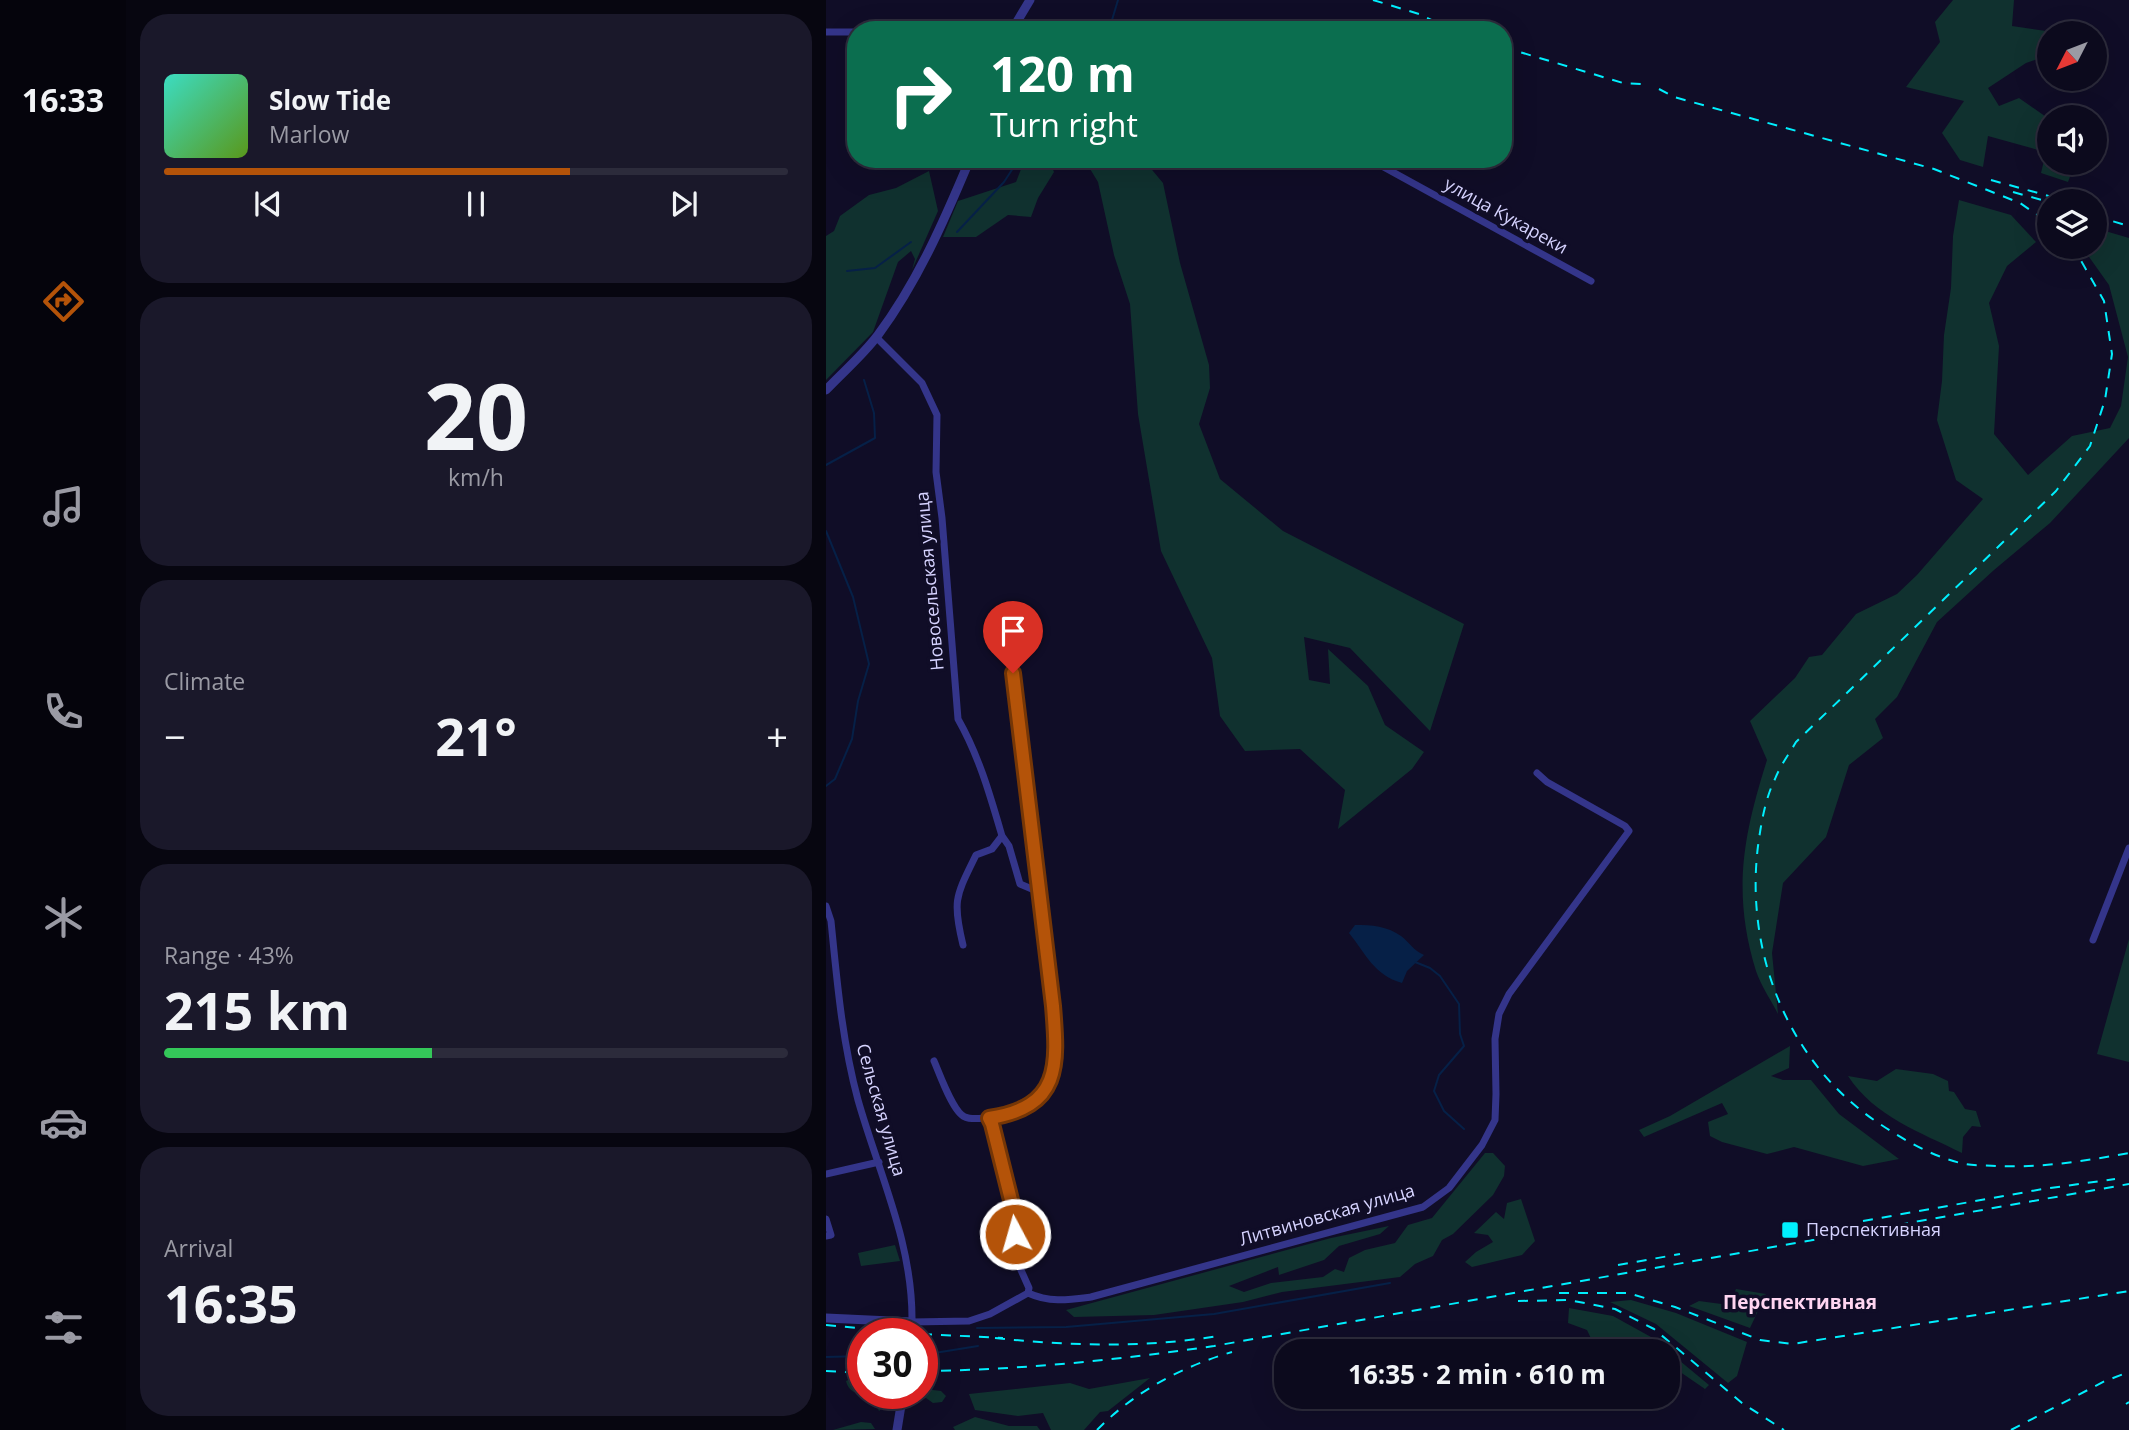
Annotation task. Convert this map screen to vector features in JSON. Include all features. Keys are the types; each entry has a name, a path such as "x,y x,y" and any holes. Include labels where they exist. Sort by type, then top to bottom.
{"street":[{"path":"1017,21 1030,0"},
{"path":"826,32 847,32"},
{"path":"826,390 876,337 913,283 966,168"},
{"name":"улица Кукареки","path":"1385,168 1591,281"},
{"name":"Новосельская улица","path":"876,337 922,383 937,415 936,472 958,719 975,753 1020,884 1039,892"},
{"path":"934,1060 942,1082 960,1114 966,1118 989,1118 1003,1116 1030,1105 1039,1097 1051,1078 1057,1055 1013,673"},
{"name":"Литвиновская улица","path":"1028,1293 1041,1299 1060,1301 1091,1297 1423,1207 1449,1188 1482,1145 1494,1119 1495,1040 1499,1014 1509,994 1629,831 1625,825 1547,782 1537,773"},
{"path":"963,945 955,914 958,892 976,855 992,849 1002,836"},
{"path":"2093,940 2129,848"},
{"name":"Сельская улица","path":"826,906 831,920 842,1030 858,1101 908,1260 912,1318"},
{"path":"938,1322 969,1321 990,1314 1028,1293 1030,1288 1012,1250 1015,1234 1013,1208 989,1118"},
{"path":"826,1174 879,1161"},
{"path":"826,1219 831,1235 826,1236"},
{"path":"826,1318 847,1319"},
{"path":"898,1430 901,1409"}],"green space":[{"path":"1953,0 2014,0 2012,26 2037,30 2037,59 2026,63 1988,88 1999,106 2019,98 2037,111 2037,150 1988,136 1983,167 1960,160 1942,133 1964,101 1906,87 1940,42 1935,22"},
{"path":"1021,168 1052,168 1054,172 1038,198 1031,217 1008,215 976,237 943,237 958,201 1016,182"},
{"path":"1089,168 1150,168 1163,183 1180,263 1209,365 1210,388 1199,424 1220,479 1283,531 1464,624 1430,731 1350,648 1304,637 1309,680 1330,684 1328,649 1368,686 1385,725 1424,752 1412,769 1338,829 1345,790 1300,749 1245,751 1220,716 1212,658 1161,551 1138,414 1130,304 1114,255 1098,182"},
{"path":"929,171 938,211 912,270 915,259 911,251 898,262 873,332 826,380 826,236 834,231 840,216 869,195 896,188"},
{"path":"2047,175 2071,175 2068,182"},
{"path":"1959,200 2011,215 2036,242 2007,266 1989,303 1999,346 1994,434 2028,475 2072,436 2110,428 2121,406 2128,357 2109,285 2091,259 2107,259 2107,232 2129,238 2129,438 2050,523 1937,622 1897,697 1875,719 1883,738 1849,765 1826,837 1783,883 1772,953 1778,1014 1756,971 1744,916 1743,865 1752,814 1767,760 1750,721 1795,678 1809,657 1822,655 1856,614 1897,594 1917,575 1983,499 1956,480 1937,420 1951,288 1953,236"},
{"path":"2129,939 2129,1062 2097,1054"},
{"path":"1790,1046 1789,1068 1771,1076 1783,1080 1811,1080 1839,1114 1899,1159 1863,1166 1794,1147 1767,1154 1722,1142 1710,1136 1708,1122 1728,1114 1722,1103 1644,1137 1639,1130 1670,1116"},
{"path":"1896,1069 1933,1074 1948,1081 1949,1091 1954,1092 1965,1109 1976,1111 1981,1127 1972,1126 1963,1137 1962,1153 1885,1113 1859,1090 1848,1076 1877,1081"},
{"path":"1485,1153 1493,1153 1505,1166 1504,1176 1493,1195 1453,1234 1442,1240 1433,1256 1415,1264 1400,1277 1282,1292 1243,1302 1154,1315 1074,1317 1066,1310 1331,1238 1389,1226 1380,1234 1339,1246 1324,1260 1279,1275 1278,1267 1229,1286 1244,1292 1271,1283 1323,1277 1335,1269 1344,1272 1349,1258 1365,1250 1395,1243 1408,1225 1432,1218"},
{"path":"1521,1199 1535,1241 1522,1255 1472,1267 1465,1262 1493,1242 1488,1235 1474,1233 1496,1212 1504,1219 1507,1203"},
{"path":"895,1245 900,1261 861,1266 858,1253"},
{"path":"1736,1289 1766,1294 1750,1328 1689,1306 1699,1301 1729,1305"},
{"path":"1631,1300 1676,1313 1747,1342 1737,1376 1728,1383 1680,1344 1680,1339 1674,1339 1656,1324 1610,1302"},
{"path":"1569,1308 1613,1316 1653,1339 1591,1339 1587,1330 1568,1323"},
{"path":"1680,1361 1709,1385 1705,1389 1680,1372"},
{"path":"1150,1378 1108,1411 1100,1412 1084,1430 1051,1430 1043,1413 1018,1416 975,1410 969,1394 1070,1383 1089,1389"},
{"path":"938,1391 946,1396 942,1402 938,1402"},
{"path":"975,1417 1009,1426 1037,1426 1040,1430 955,1430 953,1427"},
{"path":"861,1422 871,1423 875,1429 833,1430"}],"water":[{"path":"1355,925 1390,930 1424,955 1407,971 1402,983 1392,979 1371,963 1349,933"}],"waterway":[{"path":"1112,21 1118,0"},
{"path":"957,232 1004,182 1013,168"},
{"path":"847,271 875,268 911,242"},
{"path":"826,465 875,438 874,413 864,380"},
{"path":"826,531 853,597 869,664 858,701 852,739 835,779 826,786"},
{"path":"1415,962 1440,976 1459,1004 1460,1034 1464,1046 1439,1075 1434,1091 1444,1111 1464,1129"},
{"path":"977,1328 1066,1327 1214,1314 1390,1283"},
{"path":"938,1352 978,1346"},
{"path":"826,1357 847,1356"}],"railway":[{"path":"1373,0 1434,21"},
{"path":"1512,50 1623,83 1642,84"},
{"path":"1659,89 1674,97 1934,169 2020,203 2037,215"},
{"path":"1991,180 2037,193"},
{"path":"2013,192 2037,199"},
{"path":"2107,220 2129,226"},
{"path":"2080,259 2104,301 2112,354 2105,400 2090,446 2056,491 1796,742 1777,774 1762,820 1756,885 1758,924 1778,999 1795,1034 1817,1066 1843,1095 1874,1120 1906,1140 1929,1152 1969,1165 2047,1165 2129,1153"},
{"path":"1863,1221 2115,1179"},
{"path":"938,1371 1068,1363 1214,1346 2129,1184"},
{"path":"1618,1265 1680,1254"},
{"path":"1559,1293 1628,1293 1675,1307 1760,1340 1792,1344 2129,1291"},
{"path":"1518,1301 1569,1300 1615,1309 1654,1329 1742,1403 1784,1430"},
{"path":"826,1325 847,1327"},
{"path":"938,1335 1003,1338"},
{"path":"995,1338 1106,1344 1218,1336"},
{"path":"1097,1430 1111,1416 1159,1382 1232,1352"},
{"path":"826,1371 847,1372"},
{"path":"2011,1430 2105,1381 2129,1372"}],"place":[{"name":"Перспективная","path":"1790,1230"}],"district":[{"name":"Перспективная","path":"1800,1302"}],"route":[{"path":"1013,673 1057,1055 1051,1078 1039,1097 1030,1105 1003,1116 989,1118 1013,1208 1015,1234"}]}
